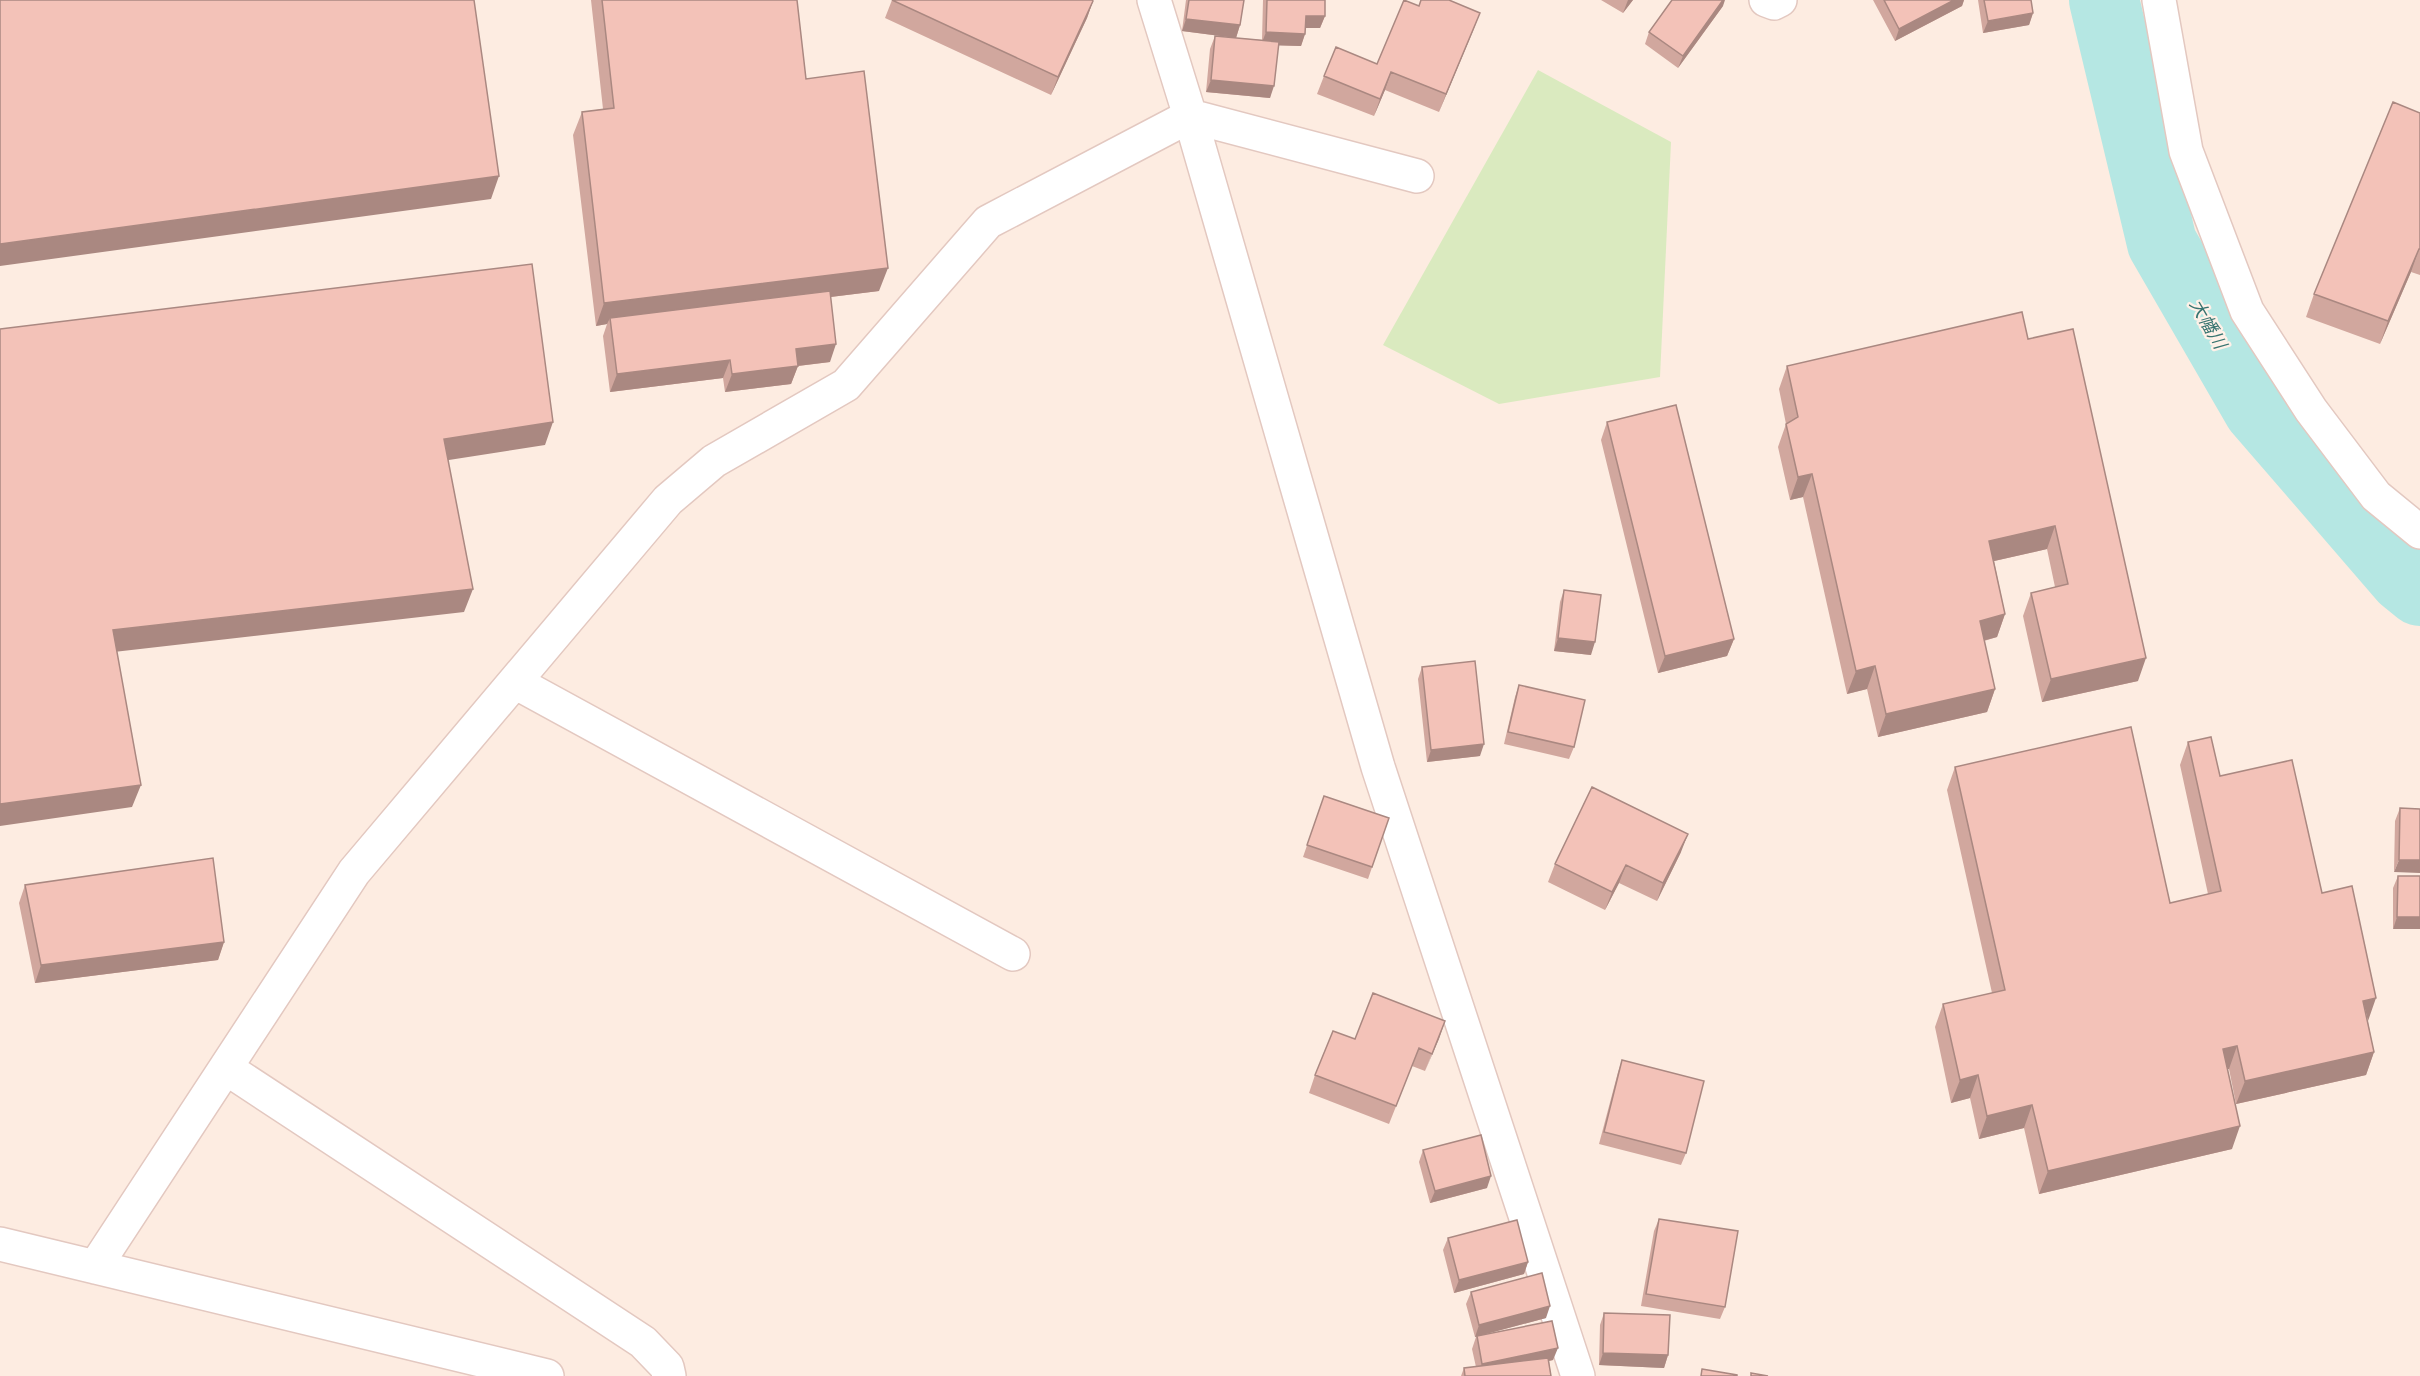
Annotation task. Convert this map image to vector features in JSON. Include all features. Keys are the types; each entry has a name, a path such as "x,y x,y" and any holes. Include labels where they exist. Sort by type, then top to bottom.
{"street":[{"path":"1154,0 1190,116 1378,767 1578,1376"},
{"path":"1766,0 1774,3 1780,0"},
{"path":"2158,0 2186,151 2247,311 2311,410 2376,496 2420,532"},
{"path":"95,1267 354,872 668,500 714,461 846,385 988,222 1190,116 1417,176"},
{"path":"515,682 1012,954"},
{"path":"226,1068 643,1342 667,1367 669,1376"},
{"path":"0,1244 547,1376"}],"green space":[{"path":"1538,70 1671,142 1660,377 1499,404 1383,345"}],"building":[{"path":"0,0 474,0 499,176 0,244"},
{"path":"602,0 797,0 806,79 864,71 888,268 604,303 582,112 614,108"},
{"path":"892,0 1092,0 1093,1 1058,77"},
{"path":"1189,0 1244,0 1240,25 1186,19"},
{"path":"1267,0 1325,0 1325,16 1306,16 1305,34 1266,32"},
{"path":"1404,0 1419,6 1421,0 1449,0 1480,13 1446,94 1391,72 1380,99 1324,76 1336,47 1377,64"},
{"path":"1672,0 1723,0 1683,56 1649,32"},
{"path":"1884,0 1954,0 1899,29"},
{"path":"1984,0 2031,0 2033,13 1988,21"},
{"path":"1215,36 1279,42 1274,86 1211,80"},
{"path":"2393,102 2420,113 2420,249 2388,321 2314,294"},
{"path":"532,264 553,422 444,439 473,589 113,630 141,785 0,804 0,329"},
{"path":"830,291 836,344 796,349 798,366 732,374 730,360 617,374 610,318"},
{"path":"2022,312 2028,339 2073,329 2146,658 2051,679 2031,593 2068,584 2055,526 1989,541 2005,614 1980,621 1995,689 1886,714 1875,666 1856,671 1812,474 1798,477 1786,424 1798,417 1787,366"},
{"path":"1676,405 1734,639 1665,656 1607,422"},
{"path":"1564,590 1601,595 1595,642 1558,638"},
{"path":"1475,661 1484,744 1431,750 1422,667"},
{"path":"1519,685 1585,700 1574,747 1508,732"},
{"path":"2131,727 2170,903 2221,891 2188,742 2211,737 2220,776 2292,760 2322,893 2352,886 2376,998 2363,1001 2374,1052 2245,1081 2237,1046 2223,1049 2240,1126 2048,1171 2032,1105 1987,1116 1978,1075 1960,1080 1943,1004 2005,990 1955,767"},
{"path":"1592,787 1688,834 1663,883 1626,865 1612,892 1555,864"},
{"path":"1324,796 1389,818 1372,867 1307,845"},
{"path":"2400,808 2420,809 2420,860 2399,860"},
{"path":"213,858 224,942 41,965 25,885"},
{"path":"2398,876 2420,876 2420,917 2397,917"},
{"path":"1373,993 1445,1021 1432,1054 1419,1048 1396,1106 1315,1075 1333,1031 1355,1039"},
{"path":"1622,1060 1704,1081 1686,1153 1604,1132"},
{"path":"1481,1135 1491,1176 1435,1191 1423,1150"},
{"path":"1659,1219 1738,1231 1725,1307 1646,1294"},
{"path":"1517,1220 1528,1262 1459,1280 1448,1238"},
{"path":"1542,1273 1550,1306 1479,1325 1471,1292"},
{"path":"1604,1313 1670,1315 1668,1355 1603,1353"},
{"path":"1552,1321 1558,1348 1482,1364 1477,1336"},
{"path":"1548,1358 1551,1376 1465,1376 1464,1368"},
{"path":"1702,1369 1737,1375 1737,1376 1701,1376"},
{"path":"1751,1373 1768,1376 1751,1376"}],"waterway":[{"name":"大幡川","path":"2104,0 2162,243 2258,409 2404,578 2420,591"}]}
